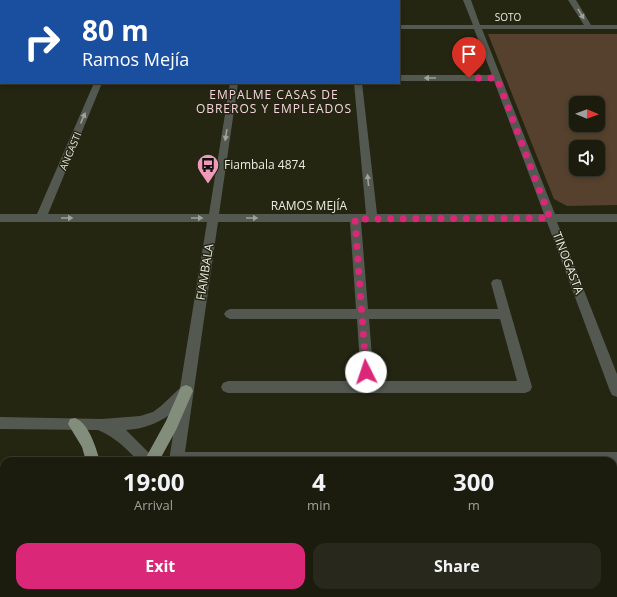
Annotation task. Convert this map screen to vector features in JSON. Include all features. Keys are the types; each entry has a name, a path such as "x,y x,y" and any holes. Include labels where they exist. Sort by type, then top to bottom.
{"main road":[{"path":"152,457 171,424 186,391"},
{"path":"75,424 88,444 93,457"}],"street":[{"name":"TINOGASTA","path":"466,0 478,27 617,391"},
{"path":"572,0 589,27"},
{"name":"SOTO","path":"400,27 617,27"},
{"path":"400,78 497,78"},
{"name":"ANCASTI","path":"41,218 98,84"},
{"name":"FIAMBALA","path":"176,457 234,84"},
{"path":"358,84 372,219"},
{"name":"RAMOS MEJÍA","path":"0,218 617,218"},
{"path":"355,219 368,386"},
{"path":"228,387 525,387 497,283"},
{"path":"230,314 506,314"},
{"path":"0,423 135,424 152,420 175,404 186,391"},
{"path":"99,424 118,432 130,442 143,457"}],"shaded area":[{"path":"488,34 617,34 617,205 567,206 554,199"}],"place":[{"name":"Fiambala 4874","path":"208,184"}],"district":[{"name":"EMPALME CASAS DE OBREROS Y EMPLEADOS","path":"274,102"}],"route":[{"path":"366,372 355,219 550,218 497,78 469,78"}]}
